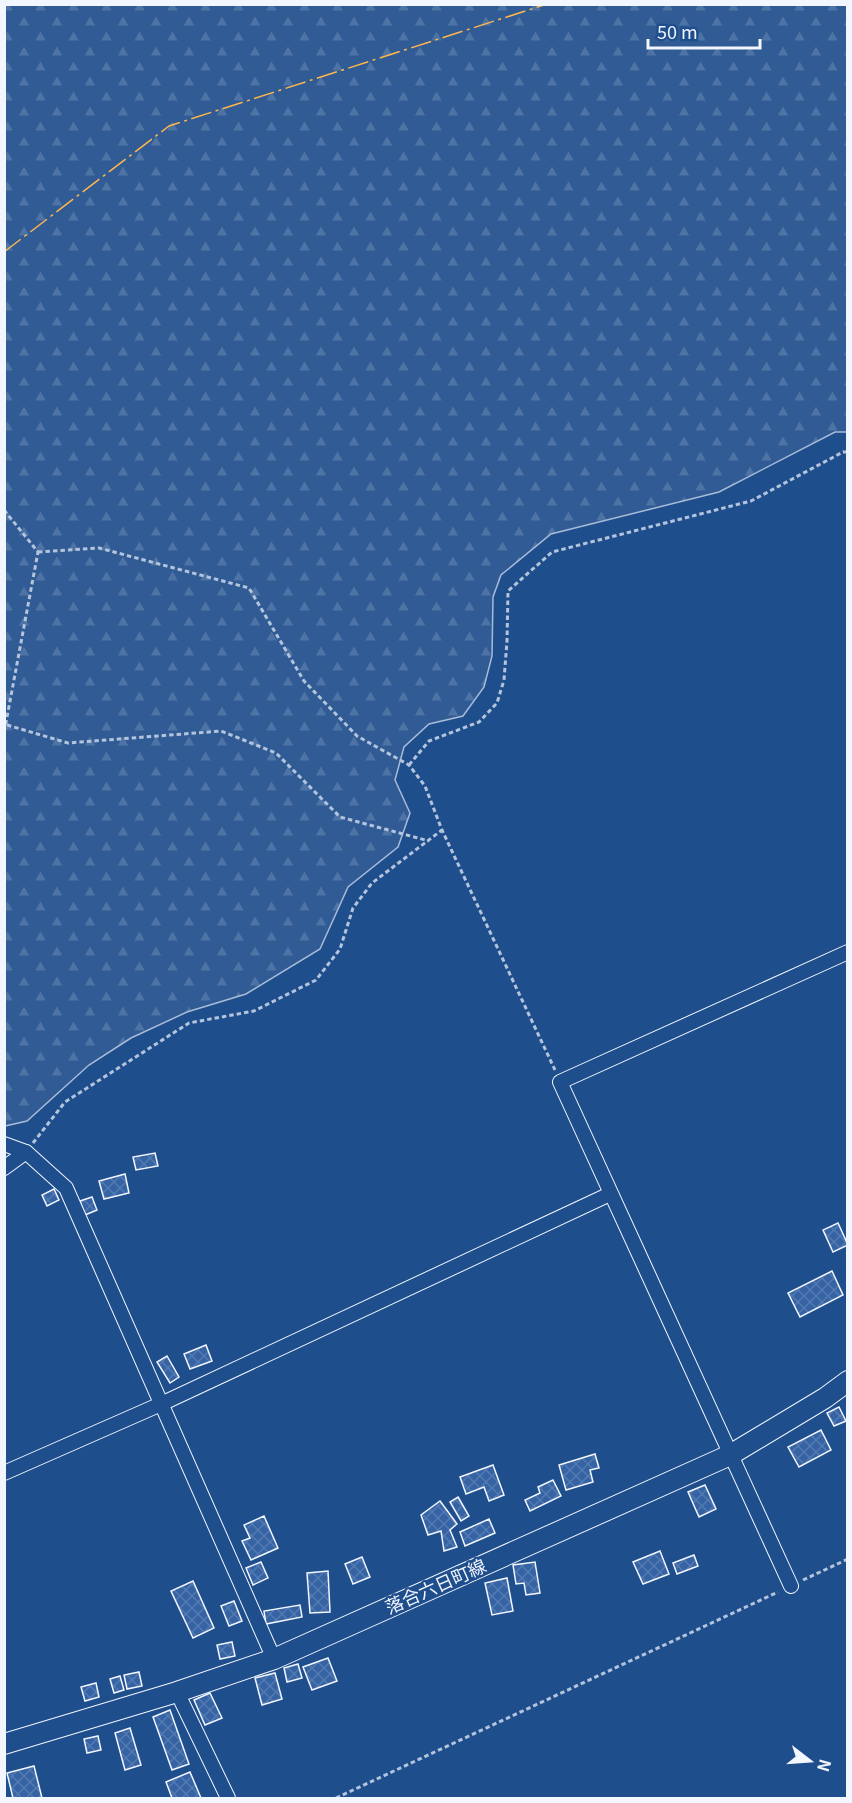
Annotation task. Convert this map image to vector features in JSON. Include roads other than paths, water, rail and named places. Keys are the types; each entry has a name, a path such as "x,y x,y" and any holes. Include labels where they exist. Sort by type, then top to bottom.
{"main road":[{"name":"落合六日町線","path":"4,1744 177,1692 274,1659 730,1455 848,1382"}],"street":[{"path":"791,1586 560,1082 848,952"},
{"path":"4,1144 26,1152 66,1188 274,1659"},
{"path":"4,1168 26,1152"},
{"path":"4,1473 161,1404 610,1194"},
{"path":"177,1692 228,1798"}]}
